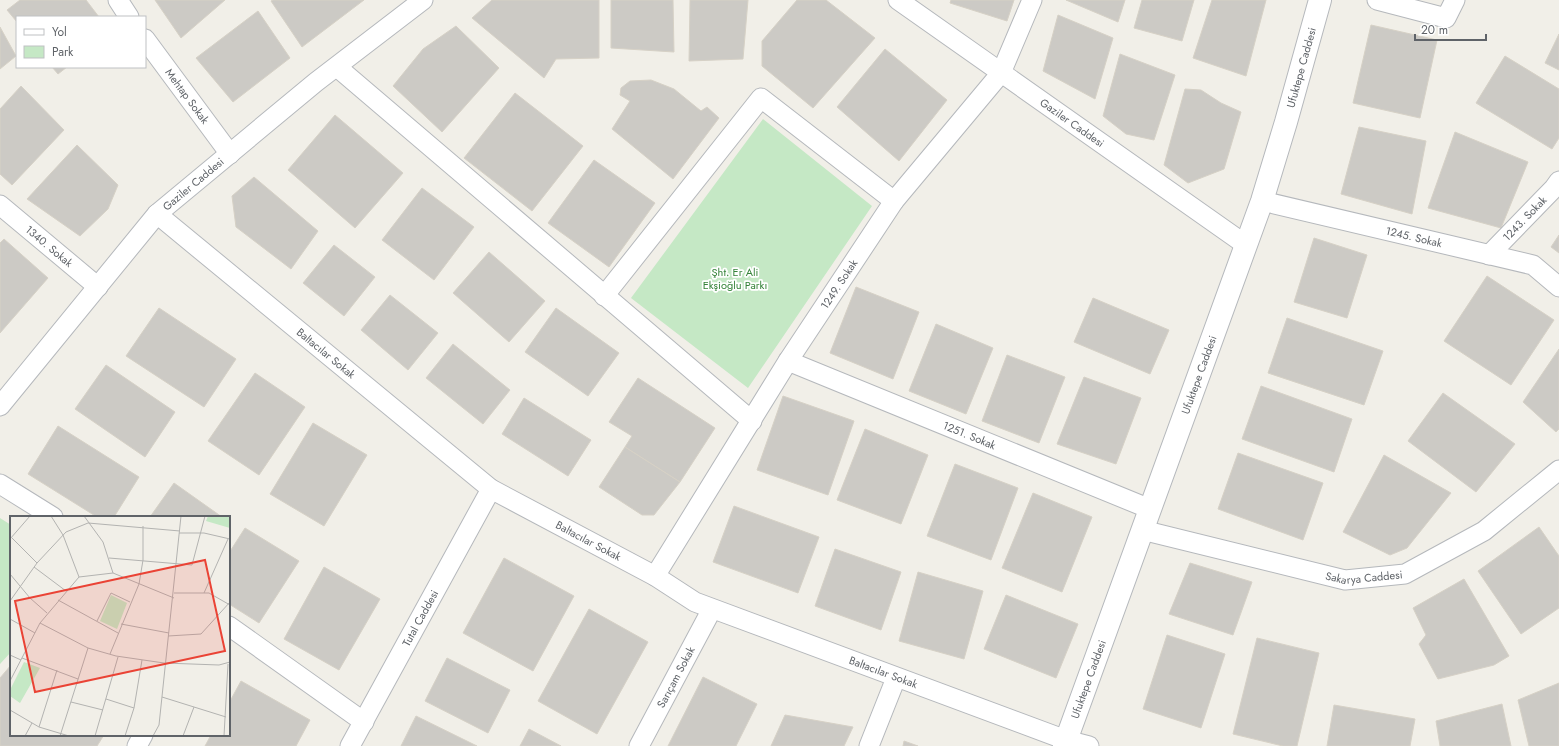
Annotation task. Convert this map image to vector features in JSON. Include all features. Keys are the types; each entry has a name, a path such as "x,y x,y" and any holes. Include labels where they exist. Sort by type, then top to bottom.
{"street":[{"path":"118,0 128,16"},
{"name":"Gaziler Caddesi","path":"898,0 1246,245"},
{"name":"1249. Sokak","path":"655,576 788,361 894,201 1001,73 1032,0"},
{"name":"Ufuktepe Caddesi","path":"1065,743 1262,201 1320,0"},
{"path":"1377,0 1446,18 1455,0"},
{"name":"Gaziler Caddesi","path":"0,406 157,214 415,2"},
{"name":"Mehtap Sokak","path":"146,40 230,154"},
{"path":"337,67 604,296 752,420"},
{"path":"604,296 761,98 894,201"},
{"name":"1243. Sokak","path":"1489,255 1559,181"},
{"name":"1245. Sokak","path":"1262,201 1533,265 1559,287"},
{"name":"1340. Sokak","path":"0,205 98,287"},
{"name":"Baltacılar Sokak","path":"157,214 491,489 655,576 695,602 1065,743 1089,746"},
{"name":"1251. Sokak","path":"788,361 1150,509"},
{"name":"Sakarya Caddesi","path":"1142,530 1345,580 1405,574 1484,531 1559,470"},
{"path":"0,484 51,516"},
{"name":"Tutal Caddesi","path":"350,746 491,489"},
{"name":"Sarıçam Sokak","path":"639,746 712,609"},
{"path":"230,627 364,722"},
{"path":"869,746 896,678"},
{"path":"137,746 142,736"}],"green space":[{"name":"Şht. Er Ali Ekşioğlu Parkı","path":"763,119 872,206 748,388 631,298"},
{"path":"0,518 10,524 10,653 0,664"}],"building":[{"path":"20,0 86,0 98,16 16,16 16,21 7,10"},
{"path":"155,0 225,0 181,38"},
{"path":"364,0 302,47 271,1"},
{"path":"492,0 599,0 599,58 556,59 544,78 472,18"},
{"path":"611,0 673,0 674,52 611,48"},
{"path":"690,0 748,0 743,59 689,61"},
{"path":"797,0 826,0 875,38 813,108 762,66 762,41"},
{"path":"951,0 1014,0 1007,21 950,3"},
{"path":"1066,0 1125,0 1118,22"},
{"path":"1142,0 1194,0 1182,41 1134,28"},
{"path":"1212,0 1266,0 1246,76 1193,58"},
{"path":"258,11 290,58 233,102 196,58"},
{"path":"1058,15 1113,38 1095,99 1043,71"},
{"path":"1371,25 1437,40 1420,118 1353,103"},
{"path":"456,26 499,68 442,132 393,86 423,49"},
{"path":"0,27 16,56 0,69"},
{"path":"1559,34 1559,70 1545,63"},
{"path":"885,49 947,100 899,161 837,107"},
{"path":"1120,54 1175,75 1154,140 1126,134 1103,116"},
{"path":"1505,56 1559,89 1559,138 1552,149 1476,103"},
{"path":"53,68 66,68 58,74"},
{"path":"651,80 674,89 701,111 707,107 719,118 673,179 612,129 630,101 620,95 621,88 630,81"},
{"path":"21,86 64,130 12,185 0,174 0,109"},
{"path":"1185,89 1201,90 1221,103 1241,112 1224,169 1188,183 1164,165"},
{"path":"515,93 583,146 532,211 464,158"},
{"path":"335,115 403,173 355,228 288,170"},
{"path":"1359,127 1426,141 1412,214 1341,194"},
{"path":"1455,132 1528,162 1501,228 1428,208"},
{"path":"77,145 118,185 108,209 80,236 27,199"},
{"path":"594,160 655,203 609,267 548,223"},
{"path":"254,177 318,231 291,269 236,227 232,196"},
{"path":"422,188 474,227 434,280 382,240"},
{"path":"1559,235 1559,253 1551,247"},
{"path":"1314,238 1367,255 1347,318 1294,302"},
{"path":"4,239 48,278 0,333 0,243"},
{"path":"334,245 375,277 344,316 303,283"},
{"path":"489,252 545,301 509,342 453,293"},
{"path":"1487,276 1554,320 1511,385 1444,341"},
{"path":"856,287 919,312 893,379 830,353"},
{"path":"390,295 438,333 408,370 361,330"},
{"path":"1093,298 1169,330 1150,374 1074,342"},
{"path":"159,308 236,359 204,407 126,356"},
{"path":"556,308 619,353 588,396 525,352"},
{"path":"1287,318 1383,351 1364,405 1268,373"},
{"path":"936,324 993,348 966,414 909,391"},
{"path":"453,344 510,390 483,424 426,378"},
{"path":"1559,349 1559,429 1556,432 1523,402"},
{"path":"1007,355 1065,377 1039,443 982,421"},
{"path":"106,365 175,412 145,457 75,409"},
{"path":"255,373 305,407 259,475 208,441"},
{"path":"1084,377 1141,398 1116,464 1057,444"},
{"path":"638,378 715,428 680,482 625,447 632,436 609,422"},
{"path":"1261,386 1352,419 1334,472 1242,439"},
{"path":"1443,393 1515,444 1476,492 1408,441"},
{"path":"783,396 854,421 828,495 757,470"},
{"path":"524,398 591,440 568,476 502,434"},
{"path":"313,423 367,455 324,526 270,494"},
{"path":"58,426 139,477 115,516 95,516 28,474"},
{"path":"865,429 928,455 901,524 837,500"},
{"path":"625,447 680,482 654,515 642,515 599,487"},
{"path":"1238,453 1323,483 1303,540 1218,509"},
{"path":"1384,455 1451,493 1407,548 1390,555 1343,532"},
{"path":"955,464 1018,488 991,560 927,536"},
{"path":"174,483 221,516 151,516"},
{"path":"1033,493 1092,517 1062,592 1002,568"},
{"path":"734,506 819,537 798,593 713,562"},
{"path":"1539,527 1559,556 1559,608 1521,634 1478,571"},
{"path":"245,528 299,561 259,623 230,605 230,551"},
{"path":"835,549 901,572 881,630 815,606"},
{"path":"504,558 574,596 533,671 463,633"},
{"path":"1190,563 1252,582 1233,635 1169,614"},
{"path":"324,567 380,599 339,670 284,639"},
{"path":"918,572 983,591 964,659 899,641"},
{"path":"1464,579 1509,656 1494,665 1438,679 1419,644 1426,635 1413,608"},
{"path":"1006,595 1078,624 1056,678 984,649"},
{"path":"589,609 648,642 597,734 538,701"},
{"path":"1167,635 1225,654 1201,728 1143,709"},
{"path":"1257,638 1319,653 1297,746 1283,746 1233,734"},
{"path":"447,658 510,690 488,733 425,701"},
{"path":"10,666 10,736 103,736 97,746 0,746 0,678"},
{"path":"703,677 757,704 736,746 668,746"},
{"path":"241,681 310,720 296,746 205,746 210,736 230,736 230,701"},
{"path":"1559,683 1559,746 1529,746 1518,700"},
{"path":"1502,704 1511,746 1440,746 1436,721"},
{"path":"1334,705 1415,719 1410,746 1327,746"},
{"path":"785,715 853,727 844,746 771,746"},
{"path":"416,716 477,746 401,746"},
{"path":"529,729 561,746 520,746"},
{"path":"904,741 918,746 903,746"}]}
